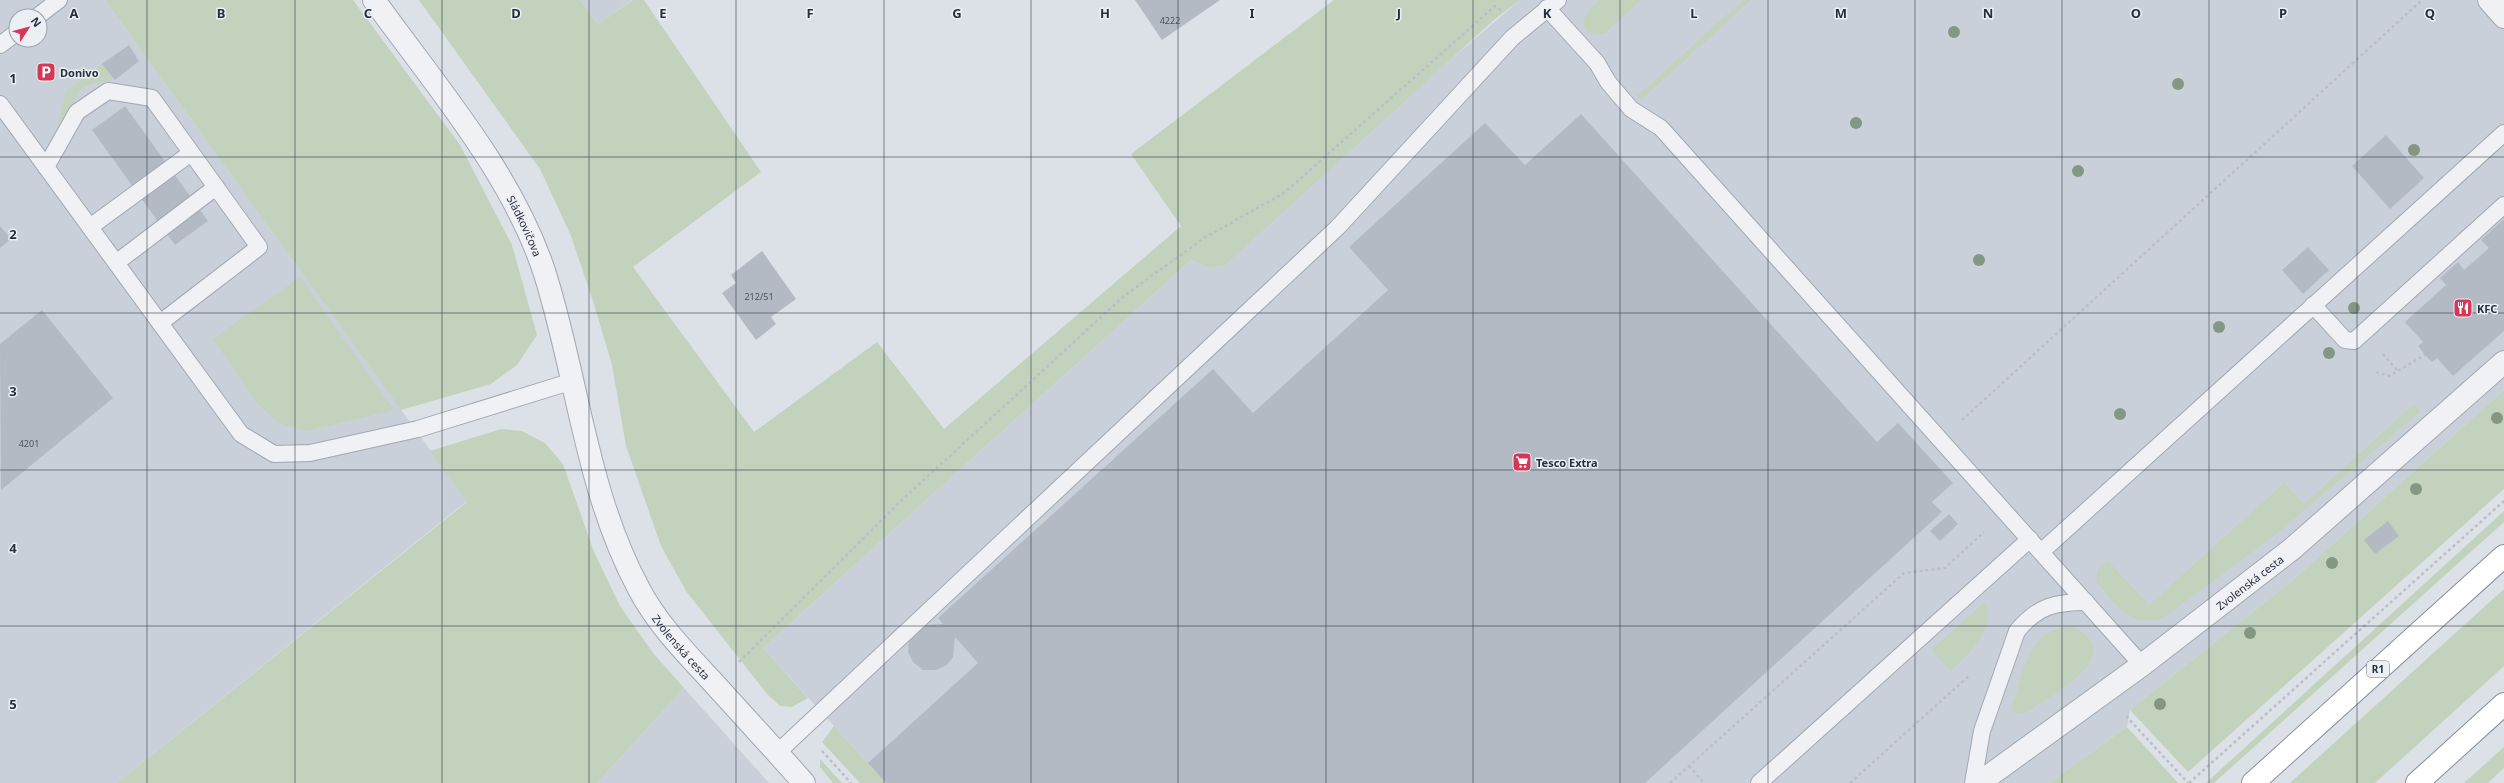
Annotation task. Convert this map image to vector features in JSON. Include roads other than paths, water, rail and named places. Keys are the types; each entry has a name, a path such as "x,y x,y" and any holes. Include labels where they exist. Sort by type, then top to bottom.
{"highway":[{"name":"R1","path":"2253,783 2504,556"},
{"path":"2417,783 2504,704"}],"street":[{"name":"Sládkovičova","path":"374,0 478,145 517,210 530,236 545,273 573,381 597,486"},
{"path":"2489,0 2504,17"},
{"name":"Zvolenská cesta","path":"1979,783 2142,665 2292,549 2504,362"},
{"name":"Zvolenská cesta","path":"597,486 620,548 639,589 654,612 689,656 804,783"}],"lane":[{"path":"48,8 59,0"},
{"path":"777,753 1338,227 1528,23 1552,4 1597,63 1608,82 1631,109 1661,128 2142,665"},
{"path":"46,167 77,112 108,92 152,98 259,247 160,323"},
{"path":"0,104 241,434 274,454 310,453 418,428 573,381"},
{"path":"2041,552 2504,133"},
{"path":"90,227 191,153"},
{"path":"116,263 216,187"},
{"path":"2313,305 2345,340 2354,341 2504,205"},
{"path":"1759,783 2030,539"},
{"path":"1973,783 1982,731 2017,631 2029,617 2043,608 2063,602 2086,602"}],"place":[{"name":"Donivo","path":"46,72"},
{"name":"KFC","path":"2463,308"},
{"name":"Tesco Extra","path":"1522,462"}]}
